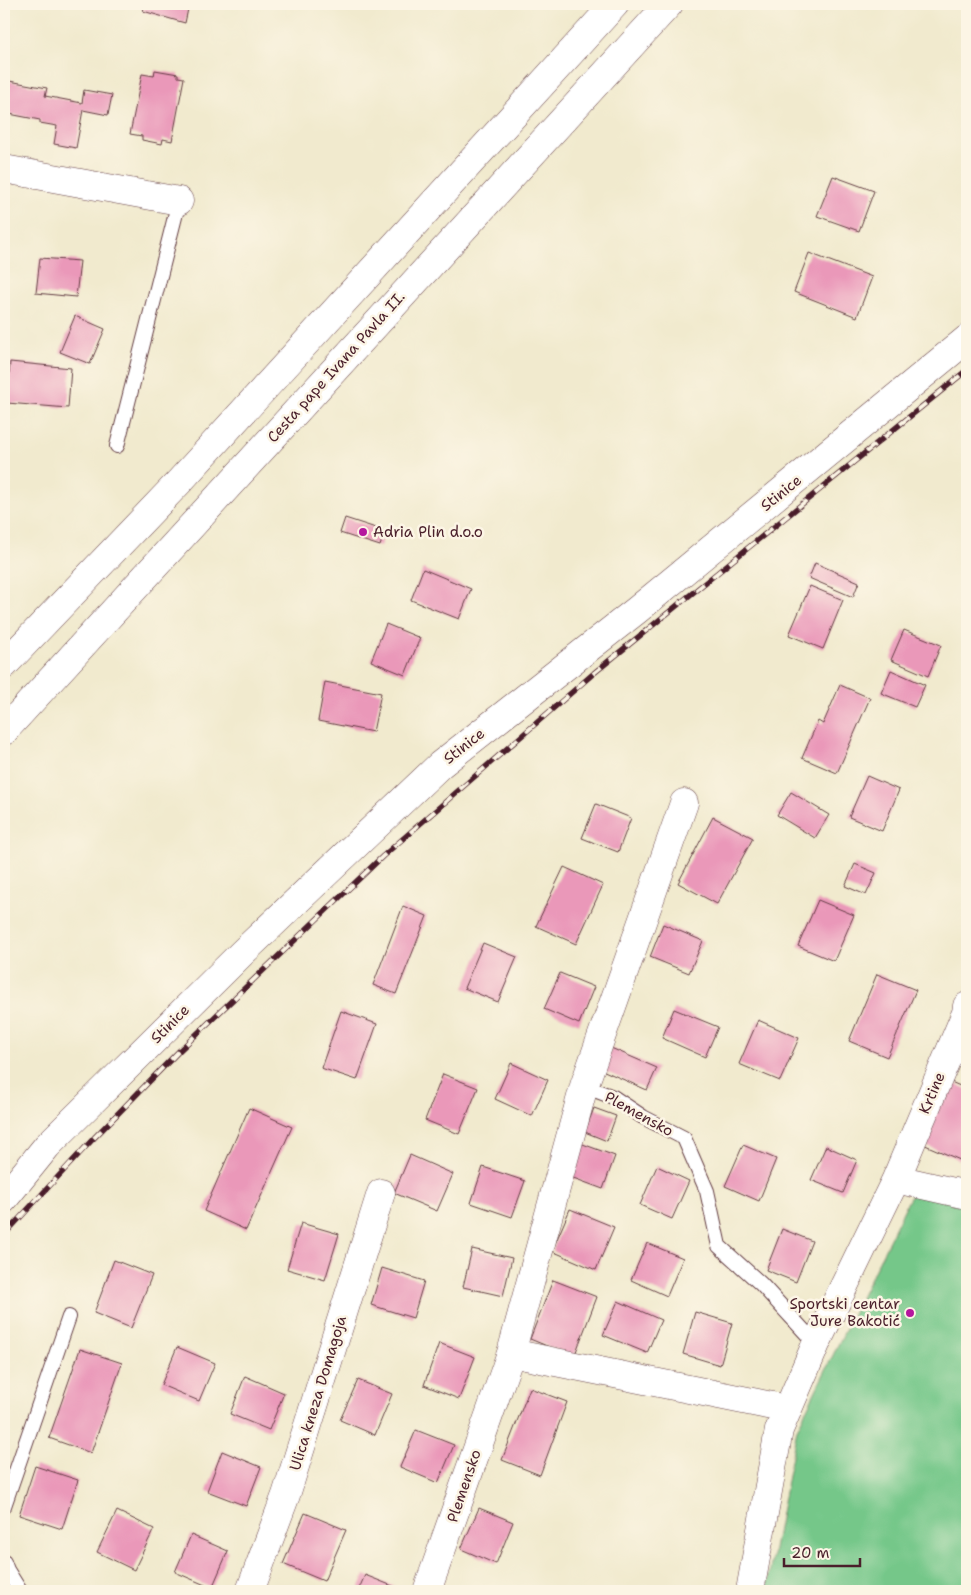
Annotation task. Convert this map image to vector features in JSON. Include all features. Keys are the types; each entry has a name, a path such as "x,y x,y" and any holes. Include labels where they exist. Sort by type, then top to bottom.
{"street":[{"path":"4,665 179,482 615,4"},
{"name":"Cesta pape Ivana Pavla II.","path":"4,731 669,4"},
{"path":"4,169 179,201"},
{"name":"Stinice","path":"4,1199 54,1139 242,954 440,765 637,610 967,339"},
{"name":"Plemensko","path":"427,1591 511,1352 584,1086 684,804"},
{"name":"Krtine","path":"750,1591 778,1430 816,1344 896,1179 963,1022 967,1006"},
{"path":"896,1179 967,1195"},
{"name":"Ulica kneza Domagoja","path":"250,1591 286,1495 381,1193"},
{"path":"511,1352 787,1409"}],"lane":[{"path":"117,446 179,201"},
{"name":"Plemensko","path":"584,1086 613,1097 643,1117 684,1138 707,1191 719,1246 761,1284 816,1344"},
{"path":"4,1506 69,1317"},
{"path":"4,1562 20,1591"}],"green space":[{"name":"Sportski centar Jure Bakotić","path":"918,1181 967,1198 967,1591 766,1591 797,1429"}],"building":[{"path":"145,4 189,4 185,23 143,11"},
{"path":"155,70 178,74 178,77 184,78 172,141 163,139 162,144 142,140 142,136 130,134 142,74 154,76"},
{"path":"4,80 47,88 45,96 82,103 84,90 112,95 108,115 83,110 76,148 54,144 57,126 40,123 40,120 4,113"},
{"path":"833,176 874,191 859,231 817,216"},
{"path":"809,253 872,277 857,317 794,292"},
{"path":"40,258 80,261 76,297 36,293"},
{"path":"75,316 105,329 90,364 60,352"},
{"path":"10,362 71,368 68,408 7,403"},
{"name":"Adria Plin d.o.o","path":"345,518 385,531 380,546 340,533"},
{"path":"815,563 859,582 853,597 809,578"},
{"path":"423,569 471,589 459,619 411,600"},
{"path":"810,586 843,600 823,649 789,635"},
{"path":"386,624 420,638 405,675 371,661"},
{"path":"904,630 941,645 928,676 891,660"},
{"path":"891,670 925,685 915,707 881,693"},
{"path":"325,682 381,693 373,732 318,721"},
{"path":"840,685 870,698 837,773 802,758 818,721 823,724"},
{"path":"867,776 899,790 882,831 849,817"},
{"path":"791,792 829,815 815,838 777,815"},
{"path":"596,804 631,818 618,852 582,838"},
{"path":"713,817 753,838 717,904 678,883"},
{"path":"855,864 876,873 866,895 845,886"},
{"path":"564,867 603,885 576,944 536,926"},
{"path":"818,900 854,915 834,961 798,946"},
{"path":"403,906 427,916 396,994 373,985"},
{"path":"663,924 703,941 689,973 650,957"},
{"path":"483,943 517,957 498,1002 464,988"},
{"path":"560,973 594,987 579,1024 544,1009"},
{"path":"877,974 916,990 887,1057 849,1041"},
{"path":"674,1009 718,1027 705,1057 662,1038"},
{"path":"341,1011 377,1024 357,1080 321,1068"},
{"path":"758,1020 799,1038 780,1081 739,1064"},
{"path":"611,1048 657,1068 647,1090 602,1070"},
{"path":"511,1063 548,1080 532,1116 495,1099"},
{"path":"443,1074 478,1088 459,1134 425,1120"},
{"path":"944,1079 967,1089 967,1143 960,1160 916,1141"},
{"path":"249,1108 292,1127 246,1230 204,1211"},
{"path":"594,1108 616,1116 607,1141 585,1132"},
{"path":"580,1143 615,1156 603,1189 568,1176"},
{"path":"743,1145 776,1159 759,1201 725,1186"},
{"path":"826,1146 857,1160 843,1193 811,1180"},
{"path":"410,1155 453,1174 437,1211 394,1193"},
{"path":"657,1166 689,1181 672,1219 640,1205"},
{"path":"483,1167 525,1181 512,1217 471,1203"},
{"path":"570,1209 614,1227 596,1270 552,1251"},
{"path":"301,1223 339,1234 325,1280 287,1269"},
{"path":"782,1229 812,1241 796,1282 766,1270"},
{"path":"647,1243 683,1258 667,1296 631,1280"},
{"path":"472,1249 512,1258 503,1296 463,1287"},
{"path":"114,1260 152,1275 131,1328 94,1313"},
{"path":"382,1268 424,1281 413,1318 371,1305"},
{"path":"553,1280 597,1297 574,1357 530,1339"},
{"path":"618,1301 661,1320 647,1353 603,1335"},
{"path":"695,1312 732,1323 720,1365 683,1354"},
{"path":"439,1343 475,1357 459,1399 424,1385"},
{"path":"177,1347 215,1363 199,1401 161,1385"},
{"path":"80,1349 122,1363 91,1453 49,1438"},
{"path":"245,1376 284,1393 269,1430 230,1414"},
{"path":"358,1380 392,1394 375,1435 340,1420"},
{"path":"530,1388 567,1402 540,1475 502,1460"},
{"path":"416,1430 454,1445 438,1483 400,1467"},
{"path":"222,1451 261,1467 246,1506 207,1491"},
{"path":"35,1466 78,1480 62,1529 19,1515"},
{"path":"479,1508 513,1522 496,1564 461,1549"},
{"path":"117,1511 154,1529 134,1570 97,1552"},
{"path":"305,1513 346,1530 324,1581 283,1564"},
{"path":"191,1535 228,1551 212,1588 175,1572"},
{"path":"365,1575 405,1591 358,1591"}],"railway":[{"path":"4,1235 93,1139 179,1051 383,856 594,673 967,370"}],"place":[{"name":"Adria Plin d.o.o","path":"363,532"},
{"name":"Sportski centar Jure Bakotić","path":"910,1313"}]}
